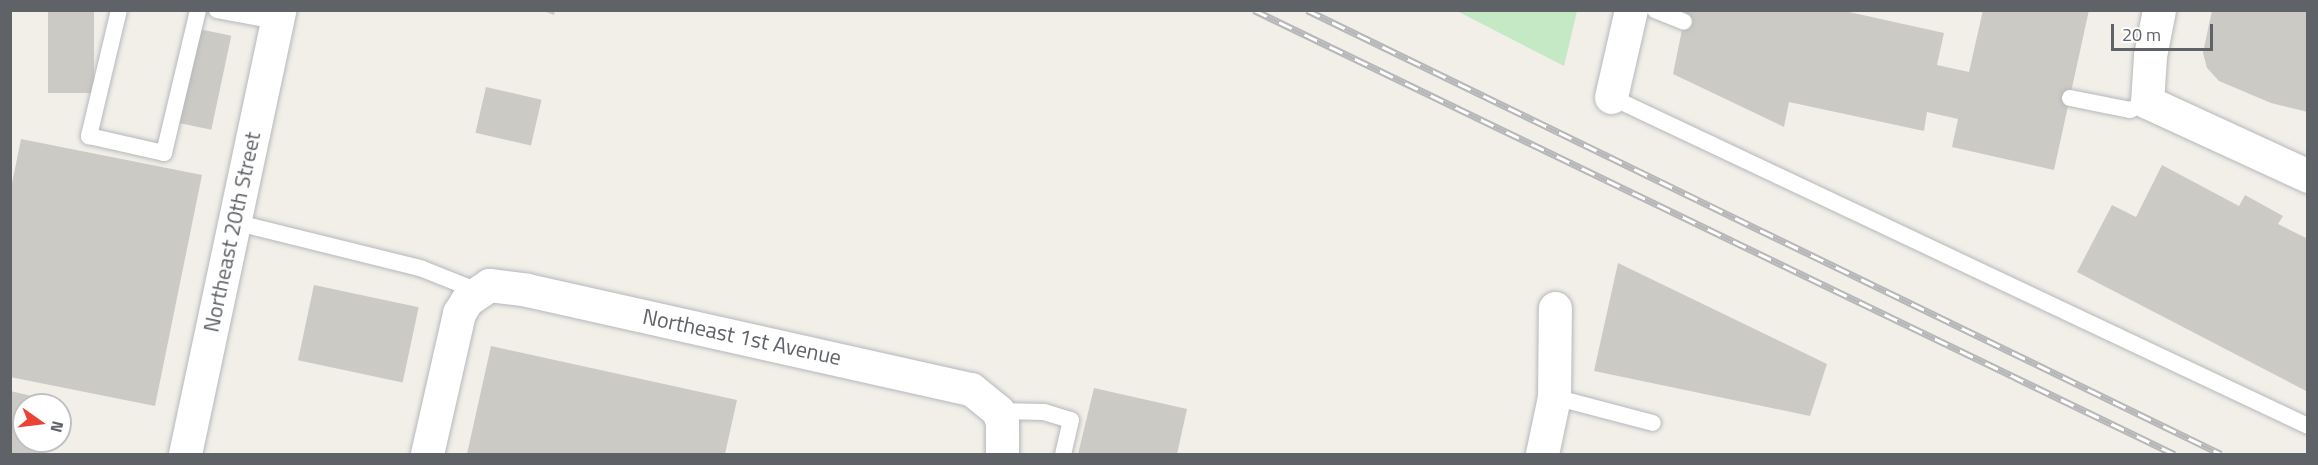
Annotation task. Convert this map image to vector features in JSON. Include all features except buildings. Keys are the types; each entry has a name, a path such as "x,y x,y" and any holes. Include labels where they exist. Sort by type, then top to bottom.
{"street":[{"path":"1611,97 1631,10"},
{"path":"2159,10 2150,56 2147,102 2307,176"},
{"name":"Northeast 20th Street","path":"185,454 278,16"},
{"name":"Northeast 1st Avenue","path":"478,291 489,285 527,290 956,384 986,399 998,411"},
{"path":"427,454 455,327 467,300 478,291"},
{"path":"1542,454 1554,397 1555,308"},
{"path":"998,411 1002,422 1002,454"}],"lane":[{"path":"119,10 89,136 164,153 198,10"},
{"path":"217,10 278,16"},
{"path":"1655,10 1684,22"},
{"path":"1611,97 2307,426"},
{"path":"2070,98 2130,110 2147,102"},
{"path":"234,222 420,268 478,291"},
{"path":"1554,397 1653,423"},
{"path":"998,411 1044,412 1071,420 1063,454"}],"green space":[{"path":"1457,11 1577,11 1564,66"}],"railway":[{"path":"1254,10 2174,454"},
{"path":"1307,10 2221,454"}]}
